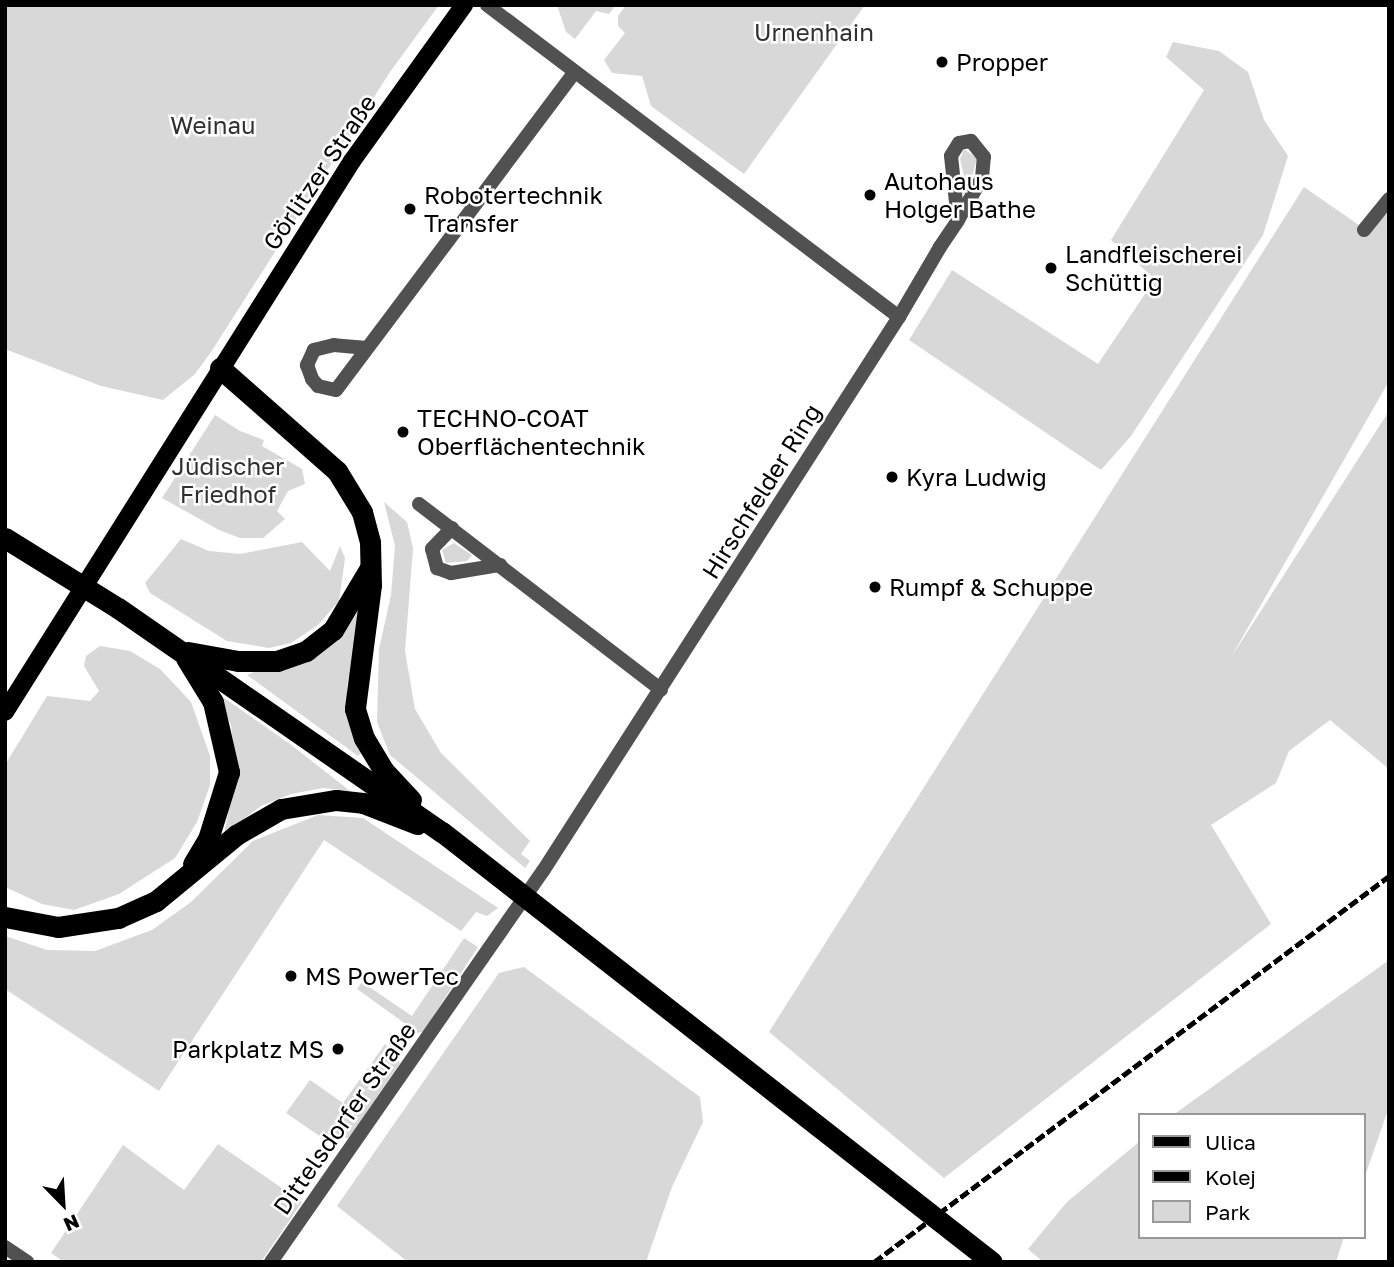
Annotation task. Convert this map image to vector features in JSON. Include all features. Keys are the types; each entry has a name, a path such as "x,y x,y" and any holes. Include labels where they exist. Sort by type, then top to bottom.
{"highway":[{"path":"220,368 337,471 362,512 370,567 355,709 364,738 383,770 442,832"},
{"path":"5,538 181,651 442,832 987,1258"},
{"path":"181,651 238,661 277,661 306,651 333,630 370,567"},
{"path":"181,651 213,702 226,744 229,772 208,839 183,881"},
{"path":"5,917 58,927 97,924 156,901 252,824 281,809 320,801 363,803 442,832"}],"main road":[{"name":"Görlitzer Straße","path":"5,712 352,162 464,5"}],"street":[{"path":"487,5 900,317"},
{"path":"366,348 574,73"},
{"name":"Hirschfelder Ring","path":"543,871 900,317 958,220 985,172 982,150 971,141 959,143 951,156 958,220"},
{"path":"1364,230 1389,198"},
{"path":"419,504 662,690"},
{"path":"453,528 432,549 437,568 451,573 500,565"},
{"name":"Dittelsdorfer Straße","path":"271,1262 543,871"},
{"path":"5,1247 27,1262"}],"green space":[{"name":"Weinau","path":"5,5 439,5 390,72 211,352 195,374 163,400 101,386 5,349"},
{"path":"557,5 616,5 609,14 596,11 575,39 566,32"},
{"name":"Urnenhain","path":"626,5 865,5 744,174 651,106 642,76 612,73 604,60 625,33 618,26 618,16"},
{"path":"1173,42 1219,51 1248,72 1264,120 1288,156 1263,235 1131,436 1101,470 909,340 952,270 1098,364 1155,279 1111,240 1204,90 1166,57"},
{"path":"964,149 977,158 968,193 960,159"},
{"path":"1304,187 1369,232 1389,211 1389,381 1230,659 1389,411 1389,769 1330,720 1289,751 1276,783 1211,825 1271,924 944,1178 769,1032"},
{"name":"Jüdischer Friedhof","path":"215,415 240,431 264,440 262,446 302,469 305,484 288,491 277,511 285,519 263,538 240,538 219,530 162,498"},
{"path":"384,502 407,522 413,548 405,651 415,709 441,753 530,841 521,854 530,861 525,868 390,755 377,722 379,649 391,595 395,546"},
{"path":"181,539 209,551 240,554 302,542 330,571 340,546 345,558 339,601 318,625 291,643 269,648 227,641 150,593 145,583"},
{"path":"454,543 472,555 467,561 446,563 442,550"},
{"path":"360,609 347,687 347,709 361,753 358,756 247,675 340,635"},
{"path":"100,646 130,651 160,669 191,702 210,756 210,785 197,822 175,858 119,894 74,910 42,904 5,887 5,765 47,696 90,701 99,691 84,666 86,656"},
{"path":"217,693 290,744 350,791 323,788 291,794 261,806 224,834 236,775 231,725"},
{"path":"318,815 363,818 498,908 487,916 476,912 461,931 324,840 159,1091 5,989 5,936 47,950 95,951 152,930 191,902 253,841"},
{"path":"464,938 478,947 423,1032 408,1034 407,1025 357,989 362,982 412,1016"},
{"path":"1389,960 1389,1107 1366,1173 1366,1113 1176,1113"},
{"path":"524,967 700,1097 703,1122 672,1187 646,1262 408,1262 337,1206 499,973"},
{"path":"385,1044 400,1063 349,1138 321,1137 286,1113 310,1080 343,1103"},
{"path":"1138,1143 1138,1239 1343,1239 1336,1262 1043,1262 1028,1249 1067,1202"},
{"path":"218,1144 302,1202 261,1262 64,1262 51,1253 123,1145 184,1190"}],"railway":[{"path":"874,1262 1389,876"}],"place":[{"name":"Propper","path":"942,62"},
{"name":"Autohaus Holger Bathe","path":"870,195"},
{"name":"Robotertechnik Transfer","path":"410,209"},
{"name":"Landfleischerei Schüttig","path":"1051,268"},
{"name":"TECHNO-COAT Oberflächentechnik","path":"403,432"},
{"name":"Kyra Ludwig","path":"892,477"},
{"name":"Rumpf & Schuppe","path":"875,587"},
{"name":"MS PowerTec","path":"291,976"},
{"name":"Parkplatz MS","path":"338,1049"}]}
